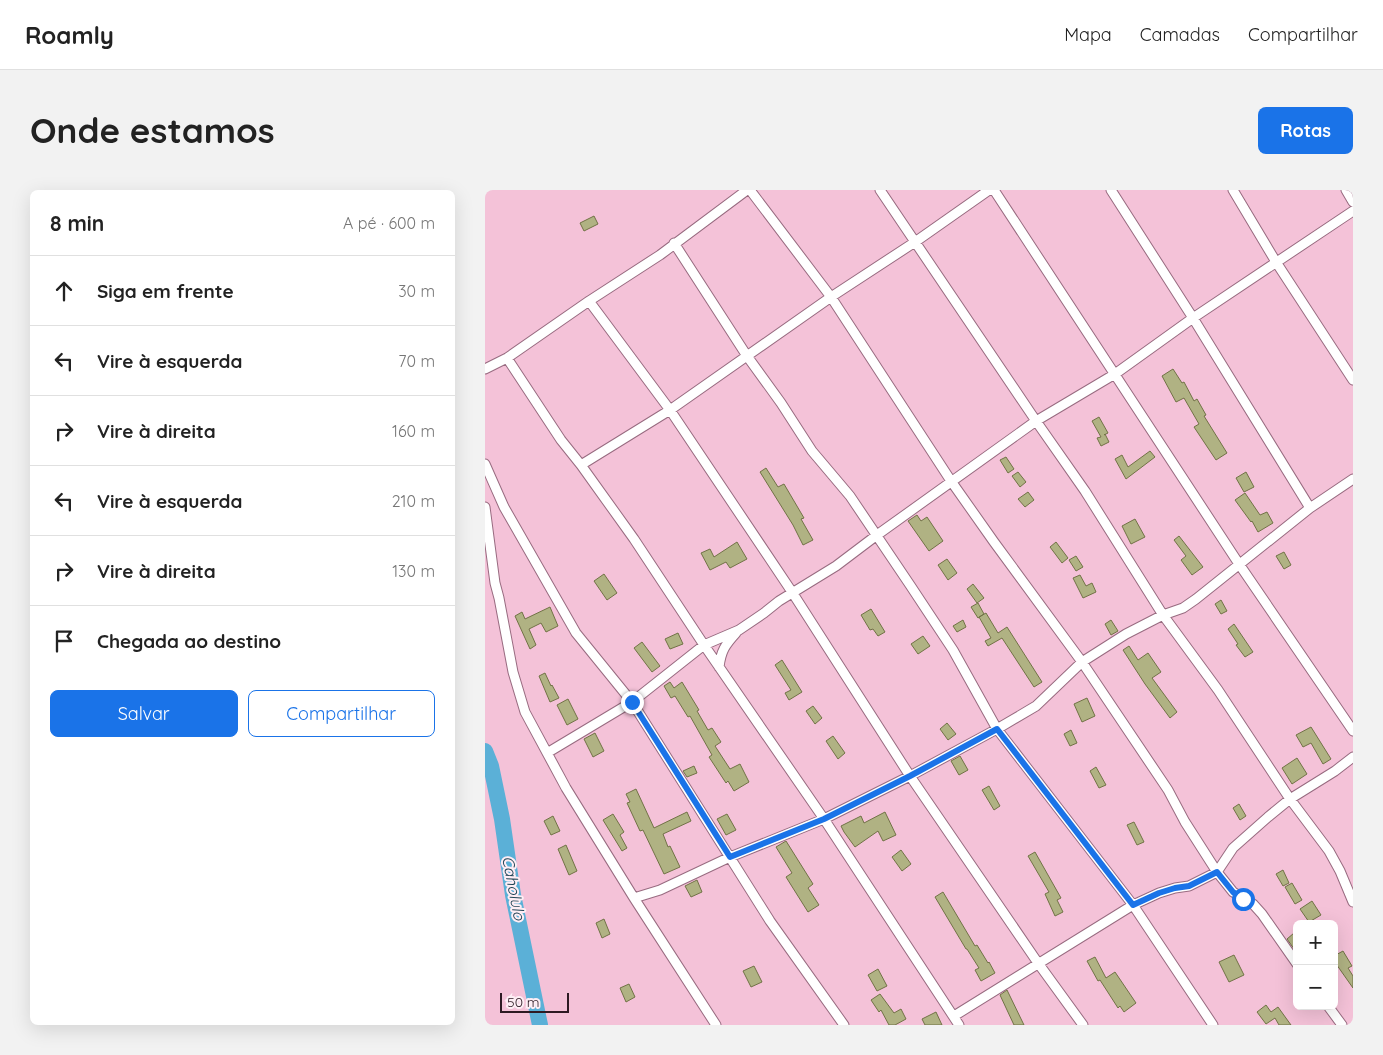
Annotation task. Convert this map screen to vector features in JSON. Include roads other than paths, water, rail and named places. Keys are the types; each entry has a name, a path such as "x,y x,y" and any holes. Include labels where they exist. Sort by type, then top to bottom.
{"street":[{"path":"485,370 507,358 660,255 747,190"},
{"path":"751,190 831,297 951,481 1082,662 1168,790 1185,822 1217,872 1233,892 1253,904 1262,914 1293,958"},
{"path":"880,190 1036,422 1085,490 1163,615 1218,690 1291,799 1329,851 1353,902"},
{"path":"581,465 671,410 831,297 915,242 989,190"},
{"path":"994,190 1239,564 1353,731"},
{"path":"1111,190 1193,318 1310,508"},
{"path":"1233,190 1276,262 1353,380"},
{"path":"1346,190 1353,202"},
{"path":"547,753 632,702 704,645 739,630 764,614 792,592 836,566 877,534 1036,422 1115,374 1193,318 1353,212"},
{"path":"674,243 747,356 781,403 812,451 850,496 877,534 953,650 997,729 1133,905 1213,1025"},
{"path":"589,301 671,410 792,592 910,776 1083,1025"},
{"path":"507,358 561,440 634,539 719,668 824,819 959,1025"},
{"path":"485,464 504,507 576,633 632,702 770,921 844,1025"},
{"path":"634,898 660,890 730,857 824,819 910,776 997,729 1036,706 1082,662 1126,634 1163,615 1183,608 1196,599 1310,508 1353,479"},
{"path":"485,507 495,583 513,672 525,712 566,788 716,1025"},
{"path":"719,668 723,650 739,630"},
{"path":"954,1016 1133,905 1159,893 1189,886 1217,872 1233,848 1291,799 1353,757"},
{"path":"1331,1010 1342,1025"},
{"path":"706,1025 709,1015"}],"waterway":[{"name":"Caholulo","path":"485,751 491,766 502,819 513,895 540,1025"}]}
